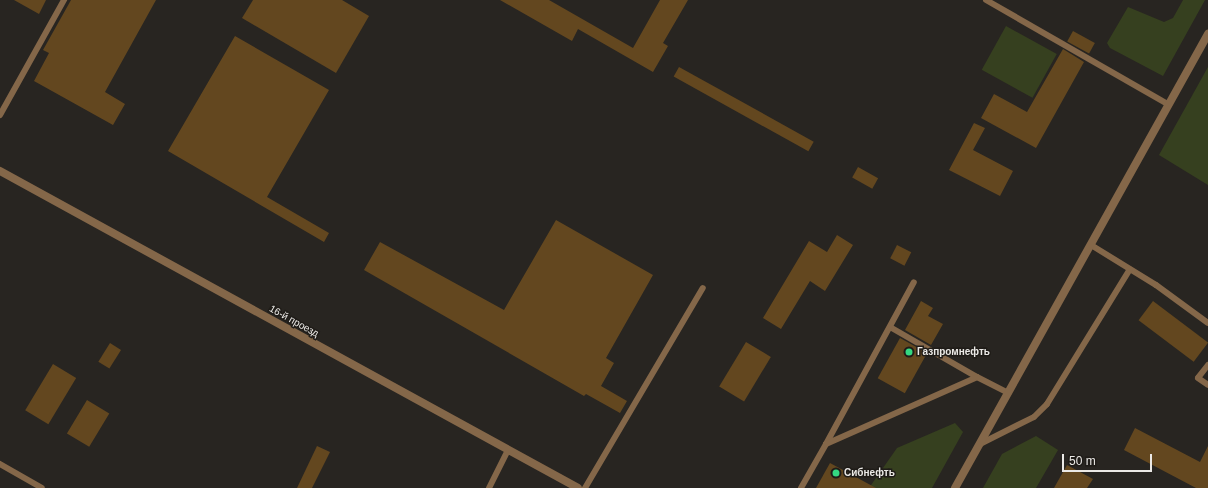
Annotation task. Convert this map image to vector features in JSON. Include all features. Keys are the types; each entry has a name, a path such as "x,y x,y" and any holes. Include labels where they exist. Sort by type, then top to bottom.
{"street":[{"path":"955,488 978,444 1008,393 1208,34"},
{"name":"16-й проезд","path":"0,171 578,488"}],"lane":[{"path":"0,115 64,0"},
{"path":"986,0 1169,105"},
{"path":"1091,245 1130,269 1208,322"},
{"path":"978,444 1034,416 1047,404 1130,269"},
{"path":"801,488 914,282"},
{"path":"585,488 703,288"},
{"path":"890,327 1008,393"},
{"path":"1208,365 1198,378 1208,385"},
{"path":"826,444 978,377"},
{"path":"488,488 508,450"},
{"path":"0,464 42,488"}],"green space":[{"path":"1183,0 1205,0 1163,76 1110,48 1107,43 1128,7 1164,22 1173,18"},
{"path":"1006,26 1057,54 1032,98 982,70"},
{"path":"1208,67 1208,185 1159,155"},
{"path":"955,423 963,432 932,488 869,488 897,448"},
{"path":"1036,436 1058,450 1036,488 983,488 1002,454"}],"building":[{"path":"14,0 46,0 39,14"},
{"path":"71,0 156,0 105,92 125,104 113,125 34,81 49,53 43,50"},
{"path":"253,0 342,0 369,16 336,73 242,18"},
{"path":"500,0 549,0 633,48 660,0 688,0 663,43 668,46 653,72 578,29 572,41"},
{"path":"1073,31 1095,43 1089,54 1067,41"},
{"path":"235,36 329,90 267,197 329,233 324,242 168,151"},
{"path":"1063,49 1084,62 1036,148 981,118 994,94 1027,112"},
{"path":"679,67 814,142 808,151 674,77"},
{"path":"974,123 985,128 973,150 1013,171 1000,196 949,170"},
{"path":"858,167 878,178 872,189 852,177"},
{"path":"556,220 653,275 606,358 614,363 601,386 627,401 620,413 586,394 584,396 364,270 380,242 504,310"},
{"path":"837,235 853,245 825,291 810,281 781,329 763,318 809,241 827,252"},
{"path":"897,245 911,252 904,266 890,258"},
{"path":"921,301 933,308 928,316 943,324 931,345 905,330"},
{"path":"1153,301 1208,342 1194,362 1139,320"},
{"path":"900,338 927,353 905,393 878,378"},
{"path":"746,342 771,357 744,402 719,387"},
{"path":"110,343 121,350 109,369 98,362"},
{"path":"53,364 76,378 48,424 25,410"},
{"path":"87,400 109,413 89,447 67,433"},
{"path":"1135,428 1200,462 1208,446 1208,488 1196,488 1124,450"},
{"path":"317,446 330,452 312,488 297,488"},
{"name":"Сибнефть","path":"830,463 876,488 816,488"},
{"path":"1067,465 1093,479 1087,488 1054,488"}],"place":[{"name":"Газпромнефть","path":"909,352"},
{"name":"Сибнефть","path":"836,473"}]}
